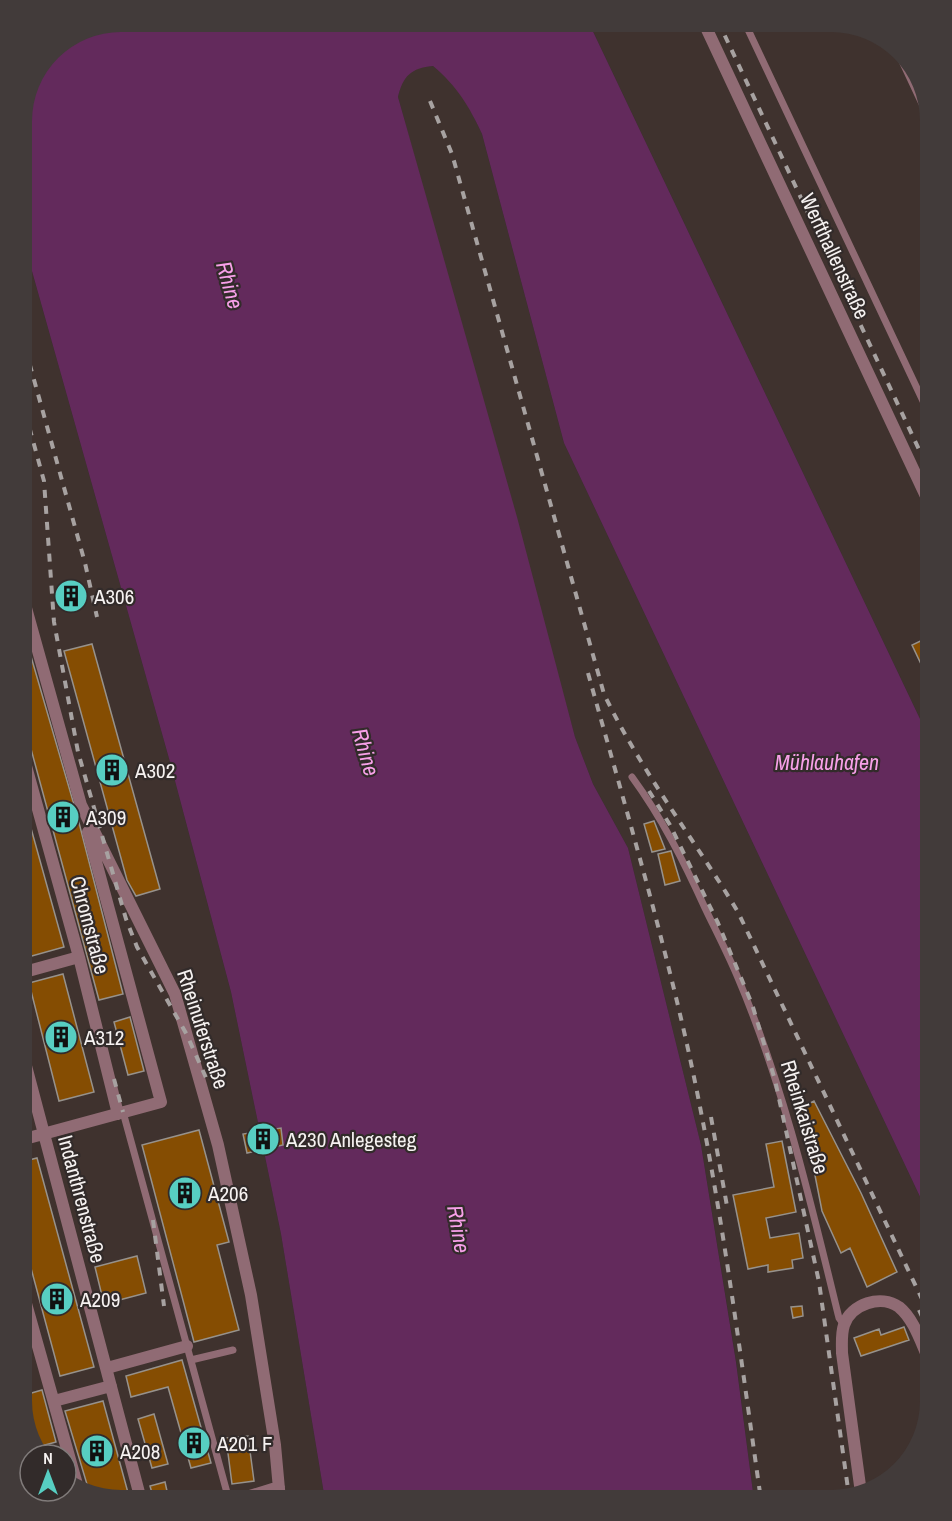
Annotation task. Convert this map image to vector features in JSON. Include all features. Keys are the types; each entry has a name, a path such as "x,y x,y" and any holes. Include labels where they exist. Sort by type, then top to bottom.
{"street":[{"name":"Werfthallenstraße","path":"708,32 920,484"},
{"name":"Rheinuferstraße","path":"32,629 81,805 178,1004 218,1145 251,1295 275,1445 279,1489"},
{"name":"Chromstraße","path":"32,788 120,1113"},
{"path":"32,1137 161,1102 81,805"},
{"path":"32,970 79,957"},
{"name":"Indanthrenstraße","path":"32,1086 138,1489"},
{"path":"844,1325 848,1317 868,1302 881,1301 893,1304 910,1320 920,1341"},
{"path":"32,1324 66,1443"},
{"name":"Rheinkaistraße","path":"844,1325 842,1353 860,1484"},
{"path":"107,1368 187,1346"},
{"path":"54,1401 111,1386"}],"lane":[{"path":"749,32 920,395"},
{"name":"Rheinkaistraße","path":"632,777 650,802 680,854 738,978 775,1080 839,1317 844,1325"},
{"path":"120,1113 227,1489"},
{"path":"191,1360 233,1350"}],"shaded area":[{"path":"593,32 849,33 881,46 906,71 911,81 920,109 920,719"},
{"path":"433,66 451,81 465,99 482,134 564,443 920,1197 920,1412 914,1435 898,1459 881,1475 855,1486 832,1490 753,1490 736,1361 701,1145 628,848 593,784 575,737 398,97 402,80 415,68"},
{"path":"32,271 170,762 231,992 281,1234 323,1489 115,1489 103,1488 78,1478 78,1443 42,1443 33,1418 32,1401"}],"water":[{"path":"109,32 593,32 920,719 920,1197 564,443 482,134 462,97 433,66 409,74 402,84 398,97 517,517 575,737 593,784 628,848 701,1145 736,1362 753,1490 323,1489 281,1234 231,992 170,762 32,271 32,115 41,81 50,66 76,43"}],"building":[{"name":"A306","path":"75,589 78,600 67,604 65,591"},
{"path":"920,641 920,662 912,645"},
{"name":"A302","path":"92,644 160,889 136,896 127,880 64,651"},
{"name":"A309","path":"32,660 77,815 123,994 99,1000 32,753"},
{"path":"654,821 665,849 652,852 644,824"},
{"path":"32,832 64,947 32,956"},
{"path":"671,851 680,881 665,885 658,854"},
{"name":"A312","path":"63,974 94,1092 59,1101 32,995 32,982"},
{"path":"130,1017 144,1071 128,1075 114,1022"},
{"path":"814,1101 861,1193 897,1272 867,1287 850,1248 841,1253 822,1211 810,1150 817,1147 798,1109"},
{"name":"A230 Anlegesteg","path":"281,1128 283,1145 247,1153 243,1134"},
{"name":"A206","path":"199,1130 229,1242 217,1245 239,1330 194,1342 142,1145"},
{"path":"782,1141 796,1212 766,1218 770,1238 799,1233 803,1258 792,1260 793,1268 768,1272 768,1265 748,1269 733,1195 774,1187 766,1144"},
{"name":"A209","path":"37,1158 94,1367 60,1376 32,1272 32,1159"},
{"path":"137,1256 146,1293 104,1304 95,1267"},
{"path":"802,1306 803,1316 793,1318 791,1307"},
{"path":"904,1327 909,1340 861,1356 854,1338 879,1329 881,1335"},
{"path":"182,1360 211,1463 191,1468 168,1387 131,1397 126,1376"},
{"path":"42,1390 56,1442 43,1443 33,1418 32,1393"},
{"name":"A208","path":"103,1401 127,1489 103,1488 86,1482 78,1454 78,1443 75,1443 65,1411"},
{"name":"A201 F","path":"154,1414 168,1464 152,1468 138,1419"},
{"path":"248,1436 254,1481 232,1484 226,1438"},
{"path":"165,1482 167,1489 151,1489 150,1486"}],"railway":[{"path":"723,32 920,452"},
{"path":"430,101 452,154 604,694 651,778 738,912 920,1295"},
{"path":"32,373 85,563 97,617"},
{"path":"32,437 44,481 54,622 78,752 126,919 137,947 187,1035 207,1080"},
{"path":"588,673 664,948 698,1097 728,1269 760,1490"},
{"path":"649,791 670,825 718,923 752,1004 775,1080 819,1282 848,1488"},
{"path":"114,1079 123,1112"},
{"path":"711,1117 727,1206"},
{"path":"153,1220 164,1306"}],"place":[{"name":"A306","path":"71,596"},
{"name":"A302","path":"112,770"},
{"name":"A309","path":"63,817"},
{"name":"A312","path":"61,1037"},
{"name":"A230 Anlegesteg","path":"263,1139"},
{"name":"A206","path":"185,1193"},
{"name":"A209","path":"57,1299"},
{"name":"A201 F","path":"194,1443"},
{"name":"A208","path":"97,1451"}],"water label":[{"name":"Rhine","path":"230,285"},
{"name":"Rhine","path":"366,752"},
{"name":"Mühlauhafen","path":"827,762"},
{"name":"Rhine","path":"459,1229"}]}
